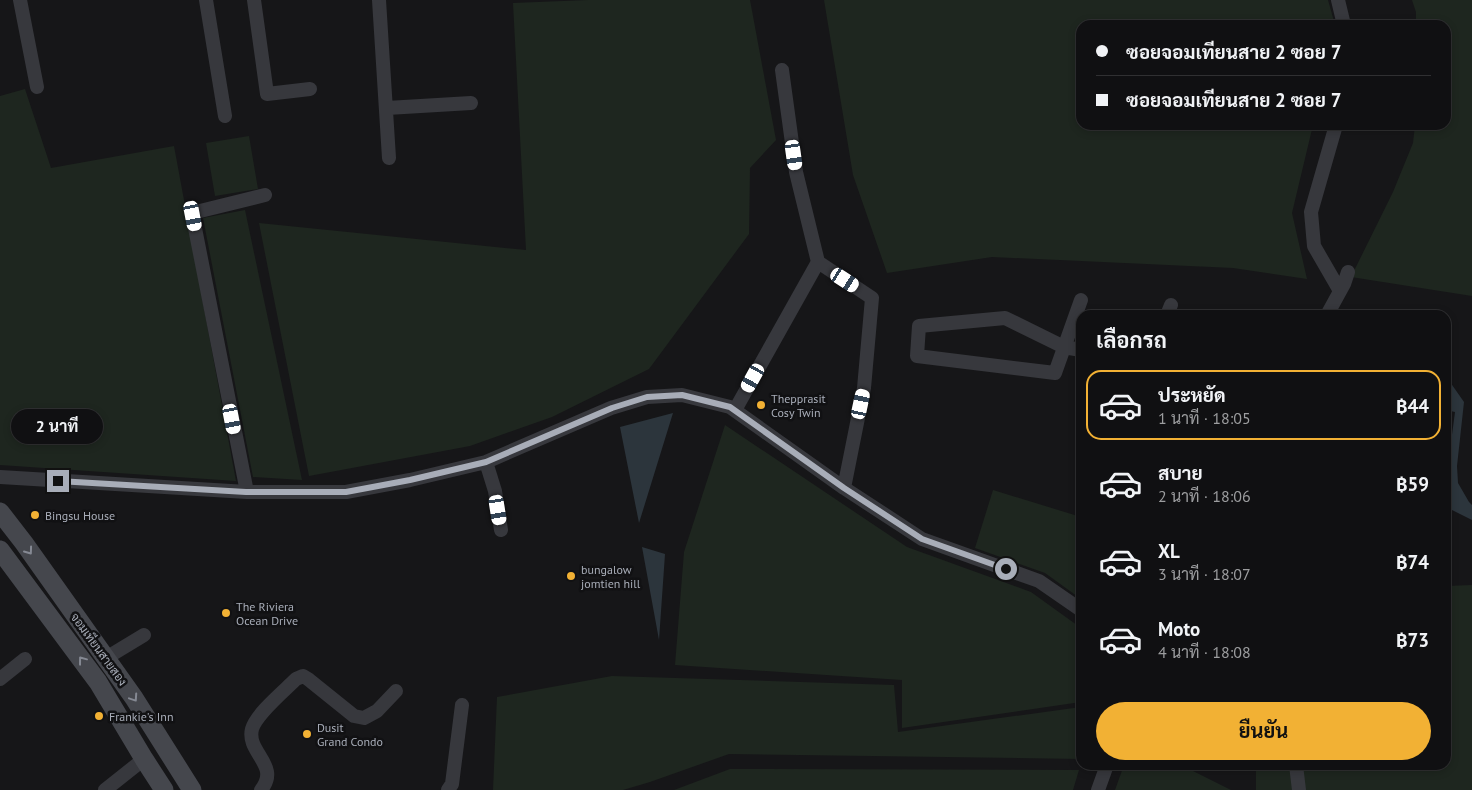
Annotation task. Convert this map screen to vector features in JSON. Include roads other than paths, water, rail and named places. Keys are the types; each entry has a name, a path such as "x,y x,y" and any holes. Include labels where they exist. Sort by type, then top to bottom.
{"main road":[{"name":"จอมเทียนสายสอง","path":"0,512 134,698 192,790"},
{"name":"จอมเทียนสายสอง","path":"0,550 98,682 164,790"}],"street":[{"path":"20,0 37,87"},
{"path":"206,0 225,116"},
{"path":"254,0 267,94 310,89"},
{"path":"379,0 389,158"},
{"path":"1338,0 1343,20"},
{"path":"782,70 796,172 818,262 872,298 864,388 844,488"},
{"path":"386,108 472,103"},
{"path":"1335,130 1311,212 1314,246 1340,291"},
{"path":"246,492 192,213 265,195"},
{"path":"735,410 818,262"},
{"path":"1330,310 1348,272"},
{"path":"1077,310 1081,300"},
{"path":"1076,314 1064,347 1055,373 917,356 919,326 1005,318 1064,347 1076,349"},
{"path":"0,477 246,492 346,492 410,480 486,462 612,408 647,397 682,395 730,407 844,488 922,539 1039,581 1076,607"},
{"path":"486,462 495,491 501,530"},
{"path":"106,658 144,635"},
{"path":"0,679 25,658"},
{"path":"261,790 268,777 266,766 251,741 252,729 258,717 296,679 303,676 308,678 354,716 364,718 377,711 396,691"},
{"path":"448,790 452,784 462,705"},
{"path":"105,790 144,759"},
{"path":"1098,790 1105,770"},
{"path":"1297,770 1299,790"}],"place":[{"name":"Thepprasit Cosy Twin","path":"761,405"},
{"name":"Bingsu House","path":"35,515"},
{"name":"bungalow jomtien hill","path":"571,576"},
{"name":"The Riviera Ocean Drive","path":"226,613"},
{"name":"Frankie's Inn","path":"99,716"},
{"name":"Dusit Grand Condo","path":"307,734"}]}
